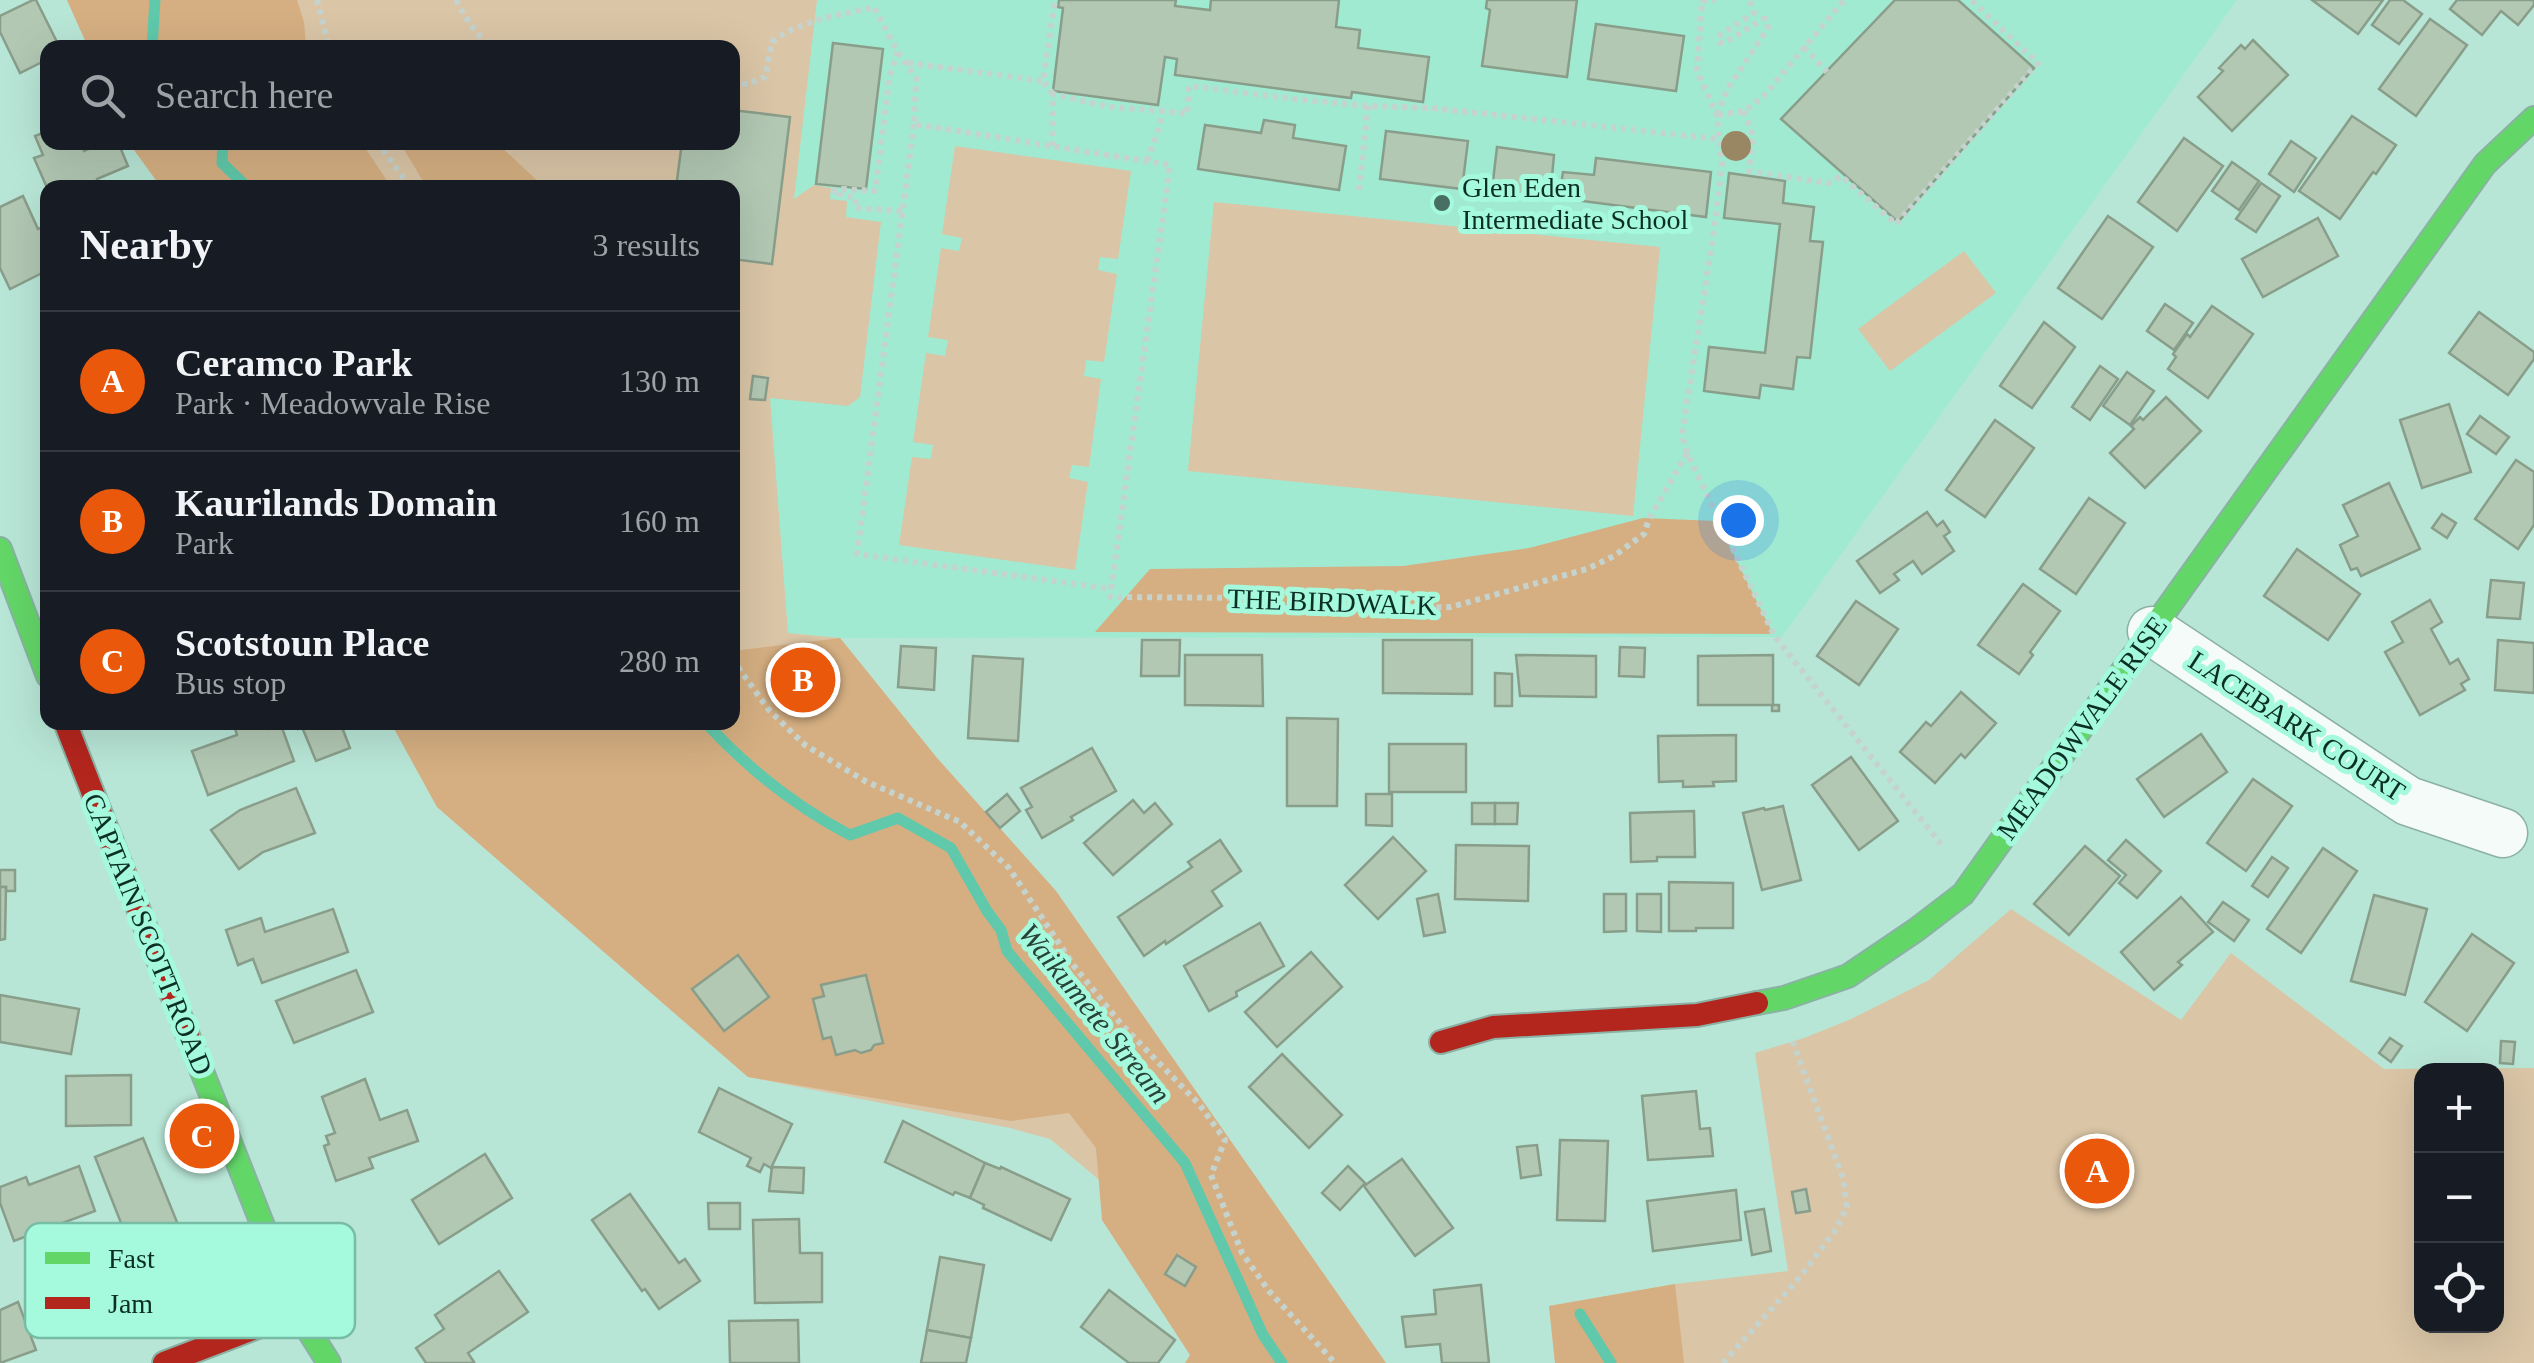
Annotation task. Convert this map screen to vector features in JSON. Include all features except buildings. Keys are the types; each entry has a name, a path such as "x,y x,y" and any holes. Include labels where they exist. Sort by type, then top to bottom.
{"street":[{"name":"MEADOWVALE RISE","path":"1441,1042 1493,1027 1698,1015 1784,998 1848,976 1962,894 2485,164 2534,118"},
{"path":"0,548 40,655"},
{"name":"LACEBARK COURT","path":"2152,630 2408,801 2503,833"},
{"name":"CAPTAIN SCOTT ROAD","path":"68,730 261,1223"},
{"path":"164,1363 229,1338"},
{"name":"CAPTAIN SCOTT ROAD","path":"313,1338 329,1363"}],"path":[{"path":"317,0 327,40"},
{"path":"456,0 482,40"},
{"path":"1043,81 1055,0"},
{"path":"1715,0 1702,0 1697,72 1717,115 1722,165 1683,439 1775,637 1949,855"},
{"path":"1717,115 1728,88 1768,28 1762,18 1720,43 1720,34 1754,13 1750,0"},
{"path":"1717,115 1744,111 1763,97 1844,0"},
{"path":"1744,111 1753,137 1750,171 1828,183 1840,176 1896,224 2038,63 1971,0"},
{"path":"740,84 764,77 772,42 784,32 873,4 916,78 902,211 854,208 856,198 836,191 874,192 889,80 897,50"},
{"path":"1804,47 1826,72"},
{"path":"908,63 1043,81 1053,94 1052,146"},
{"path":"1053,94 1110,107 1187,114 1188,86 1720,139"},
{"path":"1359,190 1368,106"},
{"path":"1146,162 1162,111"},
{"path":"914,124 1170,165 1110,593"},
{"path":"383,150 404,180"},
{"name":"THE BIRDWALK","path":"902,211 858,554 1110,593 1309,602 1382,601 1422,608 1450,607 1588,569 1614,556 1644,534 1688,453"},
{"path":"740,670 769,710 805,745 865,781 960,822 1009,868 1074,966 1122,1024 1199,1104 1225,1140 1211,1175 1242,1253 1269,1291 1335,1363"},
{"path":"1723,1363 1799,1278 1847,1207 1843,1178 1790,1034"}],"shaded area":[{"path":"67,0 817,0 794,199 814,185 831,188 830,199 847,201 846,217 881,222 860,397 848,406 770,398 788,633 840,638 937,758 1056,891 1386,1363 1103,1183 1050,1139 748,1077 437,807 395,730 740,730 740,180 156,180 134,150 740,150 740,40 85,40"},
{"path":"67,0 297,0 305,40 85,40"},
{"name":"Glen Eden Intermediate School","path":"817,0 2237,0 1782,637 840,638 788,633 769,406"},
{"path":"955,146 1131,171 1118,259 1100,257 1098,270 1117,274 1104,362 1086,360 1084,376 1101,379 1089,467 1072,465 1069,478 1088,482 1075,570 899,545 912,457 931,459 933,445 913,442 926,353 945,356 948,340 928,337 941,248 959,251 962,238 942,234"},
{"path":"134,150 367,150 386,180 156,180"},
{"path":"404,150 504,150 537,180 422,180"},
{"path":"1214,202 1660,247 1633,516 1188,471"},
{"path":"1964,251 1996,293 1890,371 1858,329"},
{"path":"1643,518 1717,521 1773,634 1095,632 1150,569 1403,566 1529,548"},
{"path":"840,638 937,758 1056,891 1386,1363 1185,1363 1190,1355 1102,1220 1096,1148 1069,1113 1011,1121 748,1077 437,807 395,730 740,730 740,650"},
{"path":"2011,909 2181,1020 2231,953 2384,1069 2414,1069 2414,1333 2504,1333 2504,1068 2534,1068 2534,1363 1555,1363 1549,1306 1675,1284 1788,1271 1755,1053 1849,1020 1929,980"},
{"path":"1675,1284 1684,1363 1555,1363 1549,1306"}],"waterway":[{"name":"Waikumete Stream","path":"152,40 155,0"},
{"name":"Waikumete Stream","path":"223,150 222,163 240,180"},
{"name":"Waikumete Stream","path":"713,730 773,785 850,835 898,818 951,848 1001,930 1007,951 1185,1163 1263,1335 1282,1363"},
{"path":"1580,1314 1611,1363"}],"traffic: fast":[{"path":"1757,1003 1848,976 1963,894 2485,164 2534,118"},
{"path":"0,549 40,655"},
{"path":"188,1036 262,1223"},
{"path":"313,1338 329,1363"}],"traffic: jam":[{"path":"68,730 188,1036"},
{"path":"1441,1042 1493,1027 1697,1015 1757,1003"},
{"path":"164,1363 229,1338"}],"place":[{"name":"Glen Eden Intermediate School","path":"1442,203"},
{"name":"Kaurilands Domain","path":"803,680"},
{"name":"Scotstoun Place","path":"202,1136"},
{"name":"Ceramco Park","path":"2097,1171"}]}
